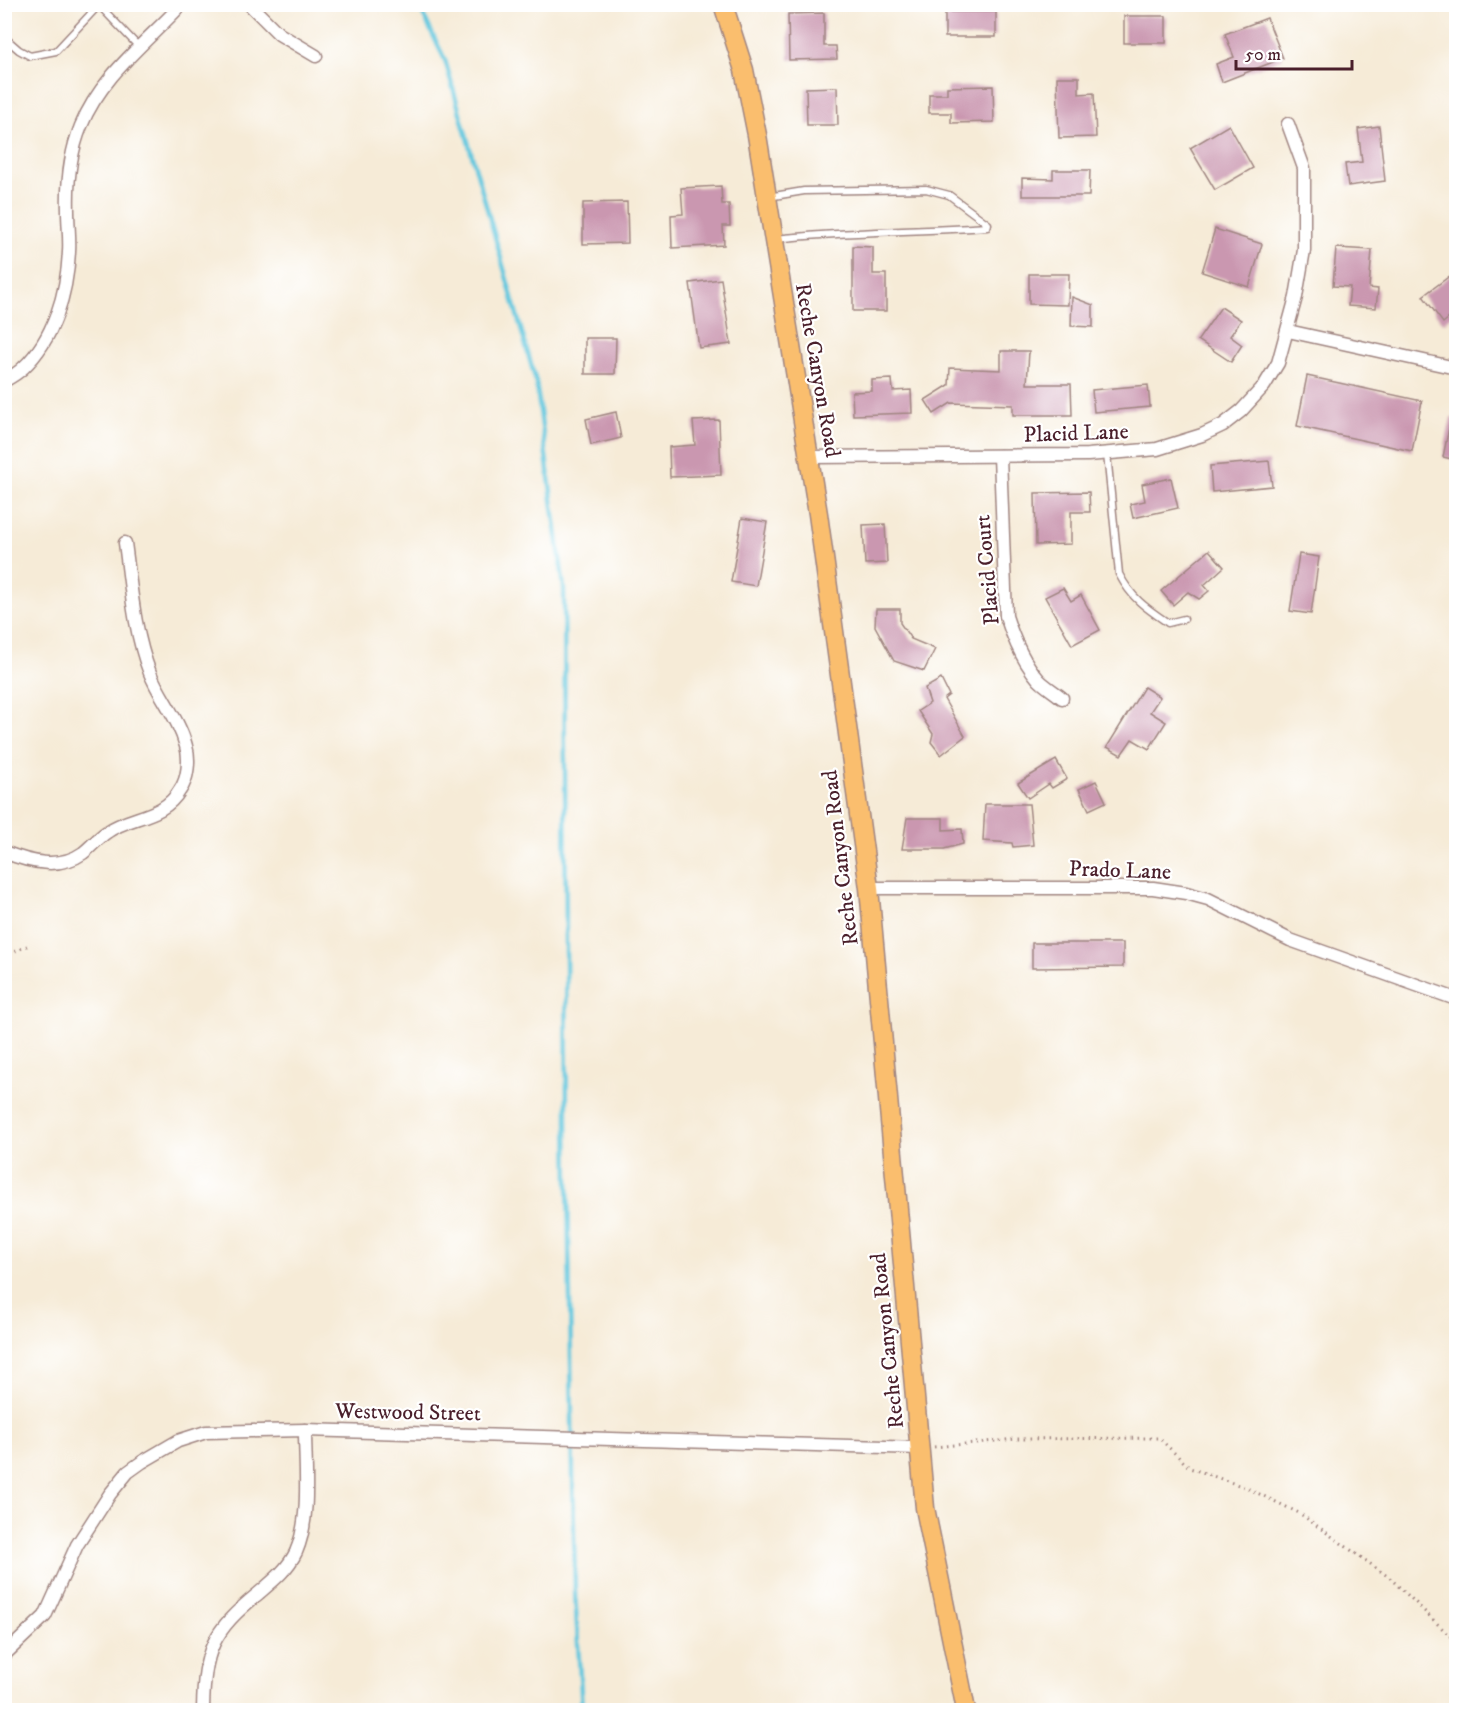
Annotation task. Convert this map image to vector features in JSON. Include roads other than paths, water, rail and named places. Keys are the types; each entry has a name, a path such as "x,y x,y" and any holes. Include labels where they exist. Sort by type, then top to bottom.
{"main road":[{"name":"Reche Canyon Road","path":"723,4 744,70 757,135 809,457 869,888 926,1508 966,1710"}],"street":[{"path":"4,381 22,370 36,354 53,324 67,282 70,250 68,185 72,156 81,126 98,94 123,62 182,4"},
{"path":"249,4 279,34 316,56"},
{"name":"Placid Lane","path":"809,457 1000,456 1157,450 1202,435 1223,425 1241,411 1264,386 1278,363 1296,297 1304,250 1304,168 1288,124"},
{"path":"1288,331 1456,368"},
{"name":"Placid Court","path":"1000,456 1006,616 1010,631 1028,664 1041,682 1062,698"},
{"path":"4,852 34,862 63,862 82,854 107,831 153,814 170,802 181,790 188,762 187,748 150,673 135,612 124,543"},
{"name":"Prado Lane","path":"869,888 1153,888 1186,893 1208,899 1290,940 1456,999"},
{"path":"203,1710 203,1677 214,1641 230,1617 281,1574 296,1552 305,1520 305,1430"},
{"name":"Westwood Street","path":"4,1656 45,1616 77,1545 110,1494 128,1472 178,1441 206,1431 305,1430 601,1437 920,1448"}],"lane":[{"path":"4,37 30,56 56,51 98,5 139,47"},
{"path":"767,198 804,191 926,189 950,195 988,224 987,227 977,228 819,234 773,240"},
{"path":"1107,453 1119,574 1127,590 1140,605 1168,623 1184,619"}],"waterway":[{"path":"418,4 445,60 536,382 564,588 567,1123 575,1593 582,1710"}]}
